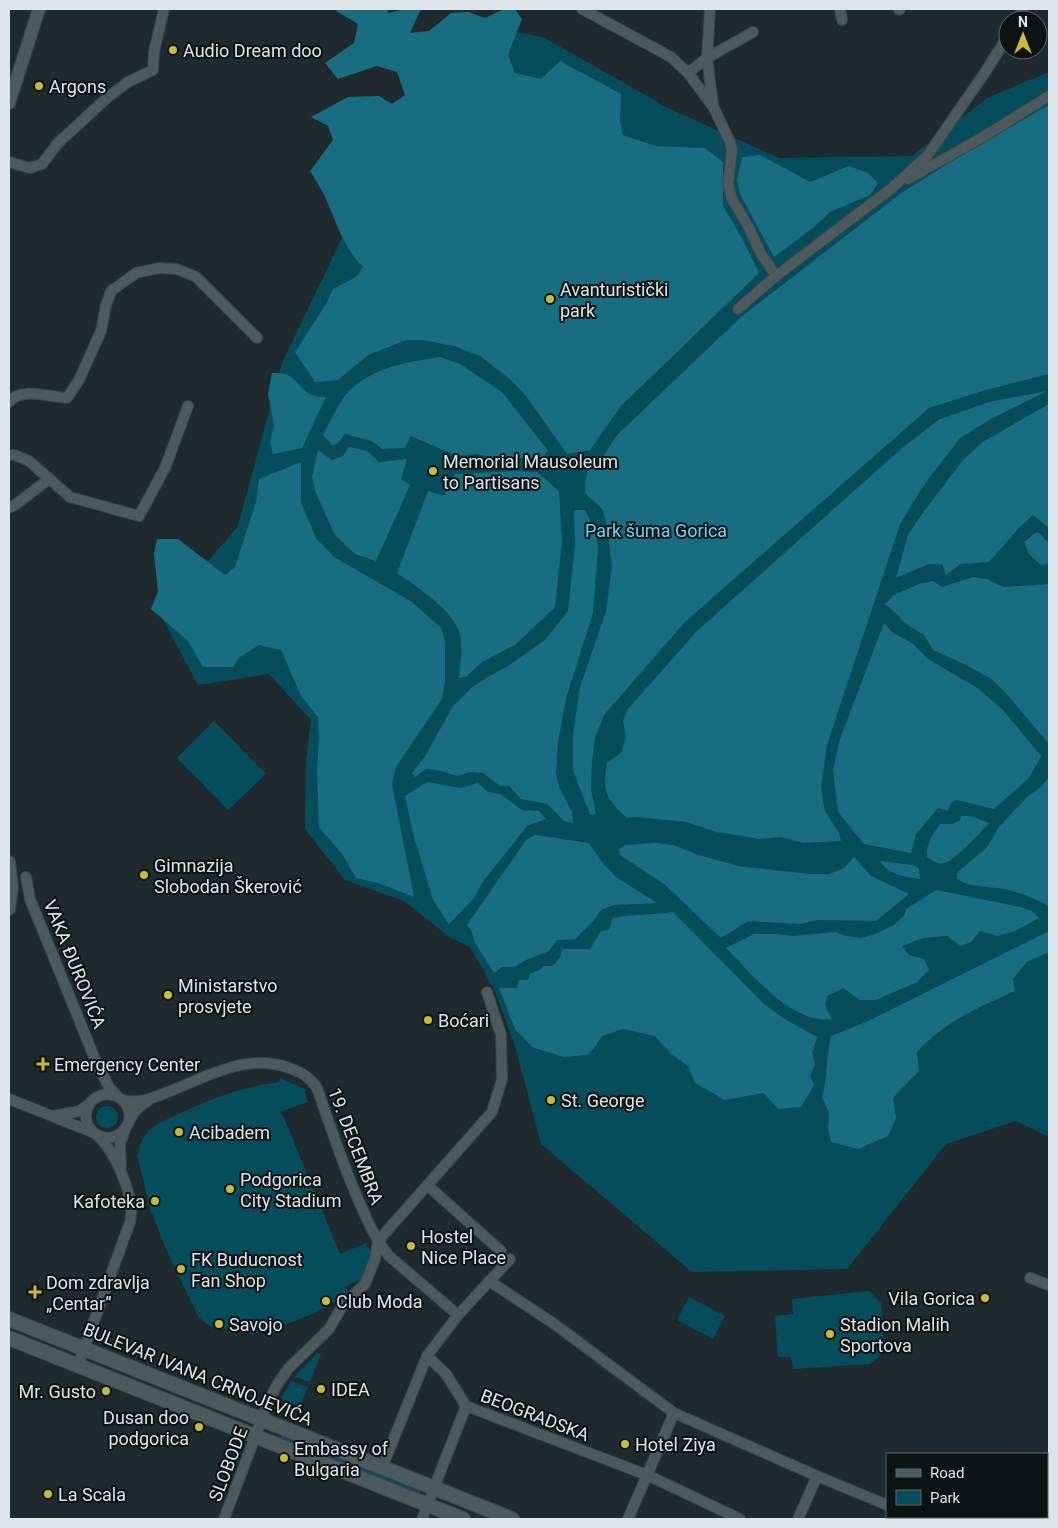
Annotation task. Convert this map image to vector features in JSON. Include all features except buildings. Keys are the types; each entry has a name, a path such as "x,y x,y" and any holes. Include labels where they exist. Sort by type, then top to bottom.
{"main road":[{"name":"BULEVAR IVANA CRNOJEVIĆA","path":"9,1319 512,1519"},
{"name":"BULEVAR IVANA CRNOJEVIĆA","path":"9,1338 464,1519"}],"street":[{"path":"9,103 39,9"},
{"path":"9,162 30,168 42,164 58,143 108,98 128,82 153,70 154,52 164,9"},
{"path":"582,9 671,58 688,72 714,108 730,142 732,150 728,184 732,199 749,228 761,254 776,276"},
{"path":"710,9 707,58 714,108"},
{"path":"840,9 842,20"},
{"path":"688,72 707,58 753,32"},
{"path":"738,309 776,276 892,188 927,156 998,52"},
{"path":"892,188 983,137 1049,96"},
{"path":"9,402 24,394 66,398 83,372 101,332 106,305 111,291 136,273 159,268 177,269 196,277 257,338"},
{"path":"9,455 15,455 28,461 70,497 139,516 165,468 188,406"},
{"path":"9,508 49,479"},
{"path":"9,862 12,887 9,909"},
{"name":"VAKA ĐUROVIĆA","path":"26,877 30,899 97,1064"},
{"name":"19. DECEMBRA","path":"262,1420 269,1400 280,1380 294,1363 329,1329 343,1305 365,1284 375,1259 378,1241 492,1112 502,1079 501,1035 488,992"},
{"name":"19. DECEMBRA","path":"121,1099 138,1102 154,1098 216,1073 252,1062 277,1064 304,1074 316,1088 345,1170 378,1241 389,1256 458,1315"},
{"path":"97,1064 109,1087 129,1110 128,1126 120,1144 122,1176"},
{"path":"78,1365 132,1217 131,1202 109,1148 88,1126 86,1117 100,1084 97,1064"},
{"path":"54,1116 79,1111 93,1101 108,1094 121,1099"},
{"name":"19. DECEMBRA","path":"128,1126 137,1109 154,1098"},
{"path":"9,1100 107,1138 113,1138 121,1134 128,1126"},
{"path":"427,1185 501,1251"},
{"path":"382,1468 427,1356 458,1315 510,1259"},
{"path":"1030,1278 1049,1285"},
{"path":"489,1281 552,1323 674,1413 816,1476 886,1505"},
{"path":"427,1356 446,1374 466,1406"},
{"name":"BEOGRADSKA","path":"422,1519 466,1406 647,1475 740,1519"},
{"path":"628,1519 674,1413"},
{"name":"SLOBODE","path":"224,1519 262,1420"},
{"path":"798,1519 816,1476"}],"green space":[{"path":"338,9 387,9 388,13 405,9 421,9 410,33 429,31 451,13 468,12 485,18 504,9 515,9 522,19 508,55 515,73 541,79 560,61 621,94 620,121 623,135 655,146 705,148 723,162 723,206 743,240 759,273 621,406 590,450 567,454 526,396 511,380 480,356 454,346 422,340 407,340 368,355 338,380 315,382 295,352 326,304 333,289 356,277 363,267 345,242 324,195 310,171 333,140 328,126 311,117 348,97 379,96 392,104 405,95 397,72 377,66 338,79 325,63 354,43 358,24 336,11"},
{"name":"Park šuma Gorica","path":"489,27 543,37 670,109 779,158 912,156 987,98 1049,72 1049,1137 1016,1121 946,1144 847,1269 692,1272 541,1144 515,1046 495,991 470,947 451,938 404,901 345,880 305,829 306,760 311,720 269,674 198,685 161,616 238,526 282,363 385,148"},
{"path":"1049,105 1049,374 982,391 929,408 685,622 604,715 595,738 592,761 591,790 596,814 590,815 573,770 573,735 580,687 606,612 612,565 606,521 602,509 585,493 585,481 589,466 601,460 616,436 741,317 900,194 970,150"},
{"path":"760,155 810,182 849,166 868,173 878,183 870,195 830,212 814,227 774,257 740,194 737,180 742,157"},
{"path":"440,357 460,364 503,393 548,451 541,459 491,457 477,454 457,456 411,436 405,448 382,449 372,441 345,434 333,446 323,435 348,392 368,377 391,367"},
{"path":"272,373 290,376 312,395 326,397 302,448 273,454 270,442 274,425 268,394"},
{"path":"1047,391 991,419 960,438 924,485 900,524 827,745 821,787 823,801 825,811 839,833 841,841 803,843 781,837 760,839 716,832 687,822 637,817 627,818 614,805 607,794 606,788 607,763 621,753 626,737 623,721 627,710 697,631 901,449 938,420 989,402"},
{"path":"1049,404 1049,528 1033,515 989,562 961,564 946,575 942,564 929,564 896,578 908,535 963,460 984,441"},
{"path":"349,447 367,451 379,462 407,459 401,479 410,485 376,561 355,554 335,535 315,491 312,477 318,450 332,460 343,456"},
{"path":"301,462 301,502 316,538 334,557 412,602 441,628 445,641 445,680 442,699 396,767 392,784 414,897 378,883 356,878 343,855 319,827 318,717 301,696 281,650 259,645 240,657 233,667 203,667 188,641 151,609 158,591 154,554 157,539 178,539 225,575 235,567 256,502 259,479"},
{"path":"515,471 537,472 559,491 562,541 555,607 515,645 482,662 466,677 459,678 461,646 460,635 456,626 443,608 397,573 428,491 444,496 455,474"},
{"path":"574,510 585,510 596,533 598,548 593,613 566,698 558,742 556,773 559,787 572,812 573,823 564,821 547,804 521,799 509,786 500,786 483,773 470,772 457,776 438,770 426,769 415,777 412,773 424,758 453,706 471,688 508,666 545,640 568,611 575,545"},
{"path":"1038,532 1049,543 1049,564 1041,565 1029,554 1024,542"},
{"path":"973,577 987,579 1003,587 1049,584 1048,743 993,680 933,650 924,635 903,622 885,604 894,595 919,584 933,581 942,587"},
{"path":"884,623 893,633 912,643 928,659 979,689 1003,710 1041,756 1029,778 994,809 957,800 951,803 948,811 938,808 916,834 911,853 864,844 838,812 833,770 840,739"},
{"path":"214,721 266,774 228,810 177,758"},
{"path":"1049,777 1049,906 1016,892 973,885 957,879 957,873 987,847 999,827"},
{"path":"427,782 460,788 478,783 488,792 500,794 522,810 539,811 546,819 527,826 482,883 474,898 449,924 433,900 413,833 405,796"},
{"path":"961,816 970,816 989,823 949,861 940,863 927,857 928,844 940,824 953,824 960,820"},
{"path":"535,835 589,843 601,861 616,877 657,903 614,905 601,910 576,939 557,940 549,951 514,967 502,967 494,973 475,943 471,930 467,925 526,840"},
{"path":"656,843 673,845 699,855 738,866 810,874 829,874 844,868 854,857 871,876 909,894 876,921 817,920 801,924 748,921 721,938 664,884 620,855 619,849 625,845"},
{"path":"880,861 913,865 919,869 920,879 903,876 888,870"},
{"path":"936,890 1021,907 1032,911 1039,918 1015,931 998,936 980,931 971,942 961,946 947,936 923,938 902,946 909,955 924,959 929,970 917,982 876,1000 860,1000 843,988 827,996 825,1006 832,1019 817,1019 802,1014 788,1006 760,983 726,948 754,934 794,936 836,932 860,938 873,935 894,925 904,916 906,909"},
{"path":"673,912 764,1004 783,1018 817,1037 812,1053 815,1064 810,1076 814,1085 801,1107 778,1109 764,1093 725,1100 695,1083 688,1066 671,1054 655,1036 623,1029 602,1036 588,1055 563,1057 532,1047 515,1029 499,988 517,988 519,980 528,980 530,974 541,969 543,966 552,966 560,958 562,949 590,949 600,932 609,929 613,918"},
{"path":"1049,931 1049,952 1027,962 1013,979 1015,991 963,1016 939,1032 917,1052 919,1071 893,1098 896,1118 888,1136 858,1149 831,1142 828,1128 829,1113 822,1097 831,1036 864,1023"},
{"name":"Podgorica City Stadium","path":"280,1078 307,1090 305,1093 308,1102 280,1112 340,1254 366,1243 372,1255 361,1281 345,1287 349,1294 301,1319 250,1335 248,1326 223,1329 210,1326 199,1318 166,1249 151,1211 137,1156 141,1142 149,1130 156,1125 216,1098 246,1088 279,1082"},
{"path":"107,1106 115,1109 118,1117 115,1125 107,1128 99,1125 96,1117 99,1109"},
{"name":"Stadion Malih Sportova","path":"869,1291 881,1303 885,1351 870,1364 793,1369 791,1357 778,1357 775,1316 793,1314 792,1299"},
{"path":"689,1297 725,1316 713,1339 677,1320"},
{"path":"318,1353 321,1354 310,1382 294,1377"},
{"path":"291,1381 308,1387 300,1407 281,1399"},
{"path":"283,1433 422,1489 419,1495 280,1439"}],"place":[{"name":"Audio Dream doo","path":"173,50"},
{"name":"Argons","path":"39,86"},
{"name":"Avanturistički park","path":"550,299"},
{"name":"Memorial Mausoleum to Partisans","path":"433,471"},
{"name":"Gimnazija Slobodan Škerović","path":"144,875"},
{"name":"Ministarstvo prosvjete","path":"168,995"},
{"name":"Boćari","path":"428,1020"},
{"name":"Emergency Center","path":"43,1064"},
{"name":"St. George","path":"551,1100"},
{"name":"Acibadem","path":"179,1132"},
{"name":"Podgorica City Stadium","path":"230,1189"},
{"name":"Kafoteka","path":"155,1201"},
{"name":"Hostel Nice Place","path":"411,1246"},
{"name":"FK Buducnost Fan Shop","path":"181,1269"},
{"name":"Dom zdravlja „Centar”","path":"35,1292"},
{"name":"Vila Gorica","path":"985,1298"},
{"name":"Club Moda","path":"326,1301"},
{"name":"Savojo","path":"219,1324"},
{"name":"Stadion Malih Sportova","path":"830,1334"},
{"name":"IDEA","path":"321,1389"},
{"name":"Mr. Gusto","path":"106,1391"},
{"name":"Dusan doo podgorica","path":"199,1427"},
{"name":"Hotel Ziya","path":"625,1444"},
{"name":"Embassy of Bulgaria","path":"284,1458"},
{"name":"La Scala","path":"48,1494"}]}
